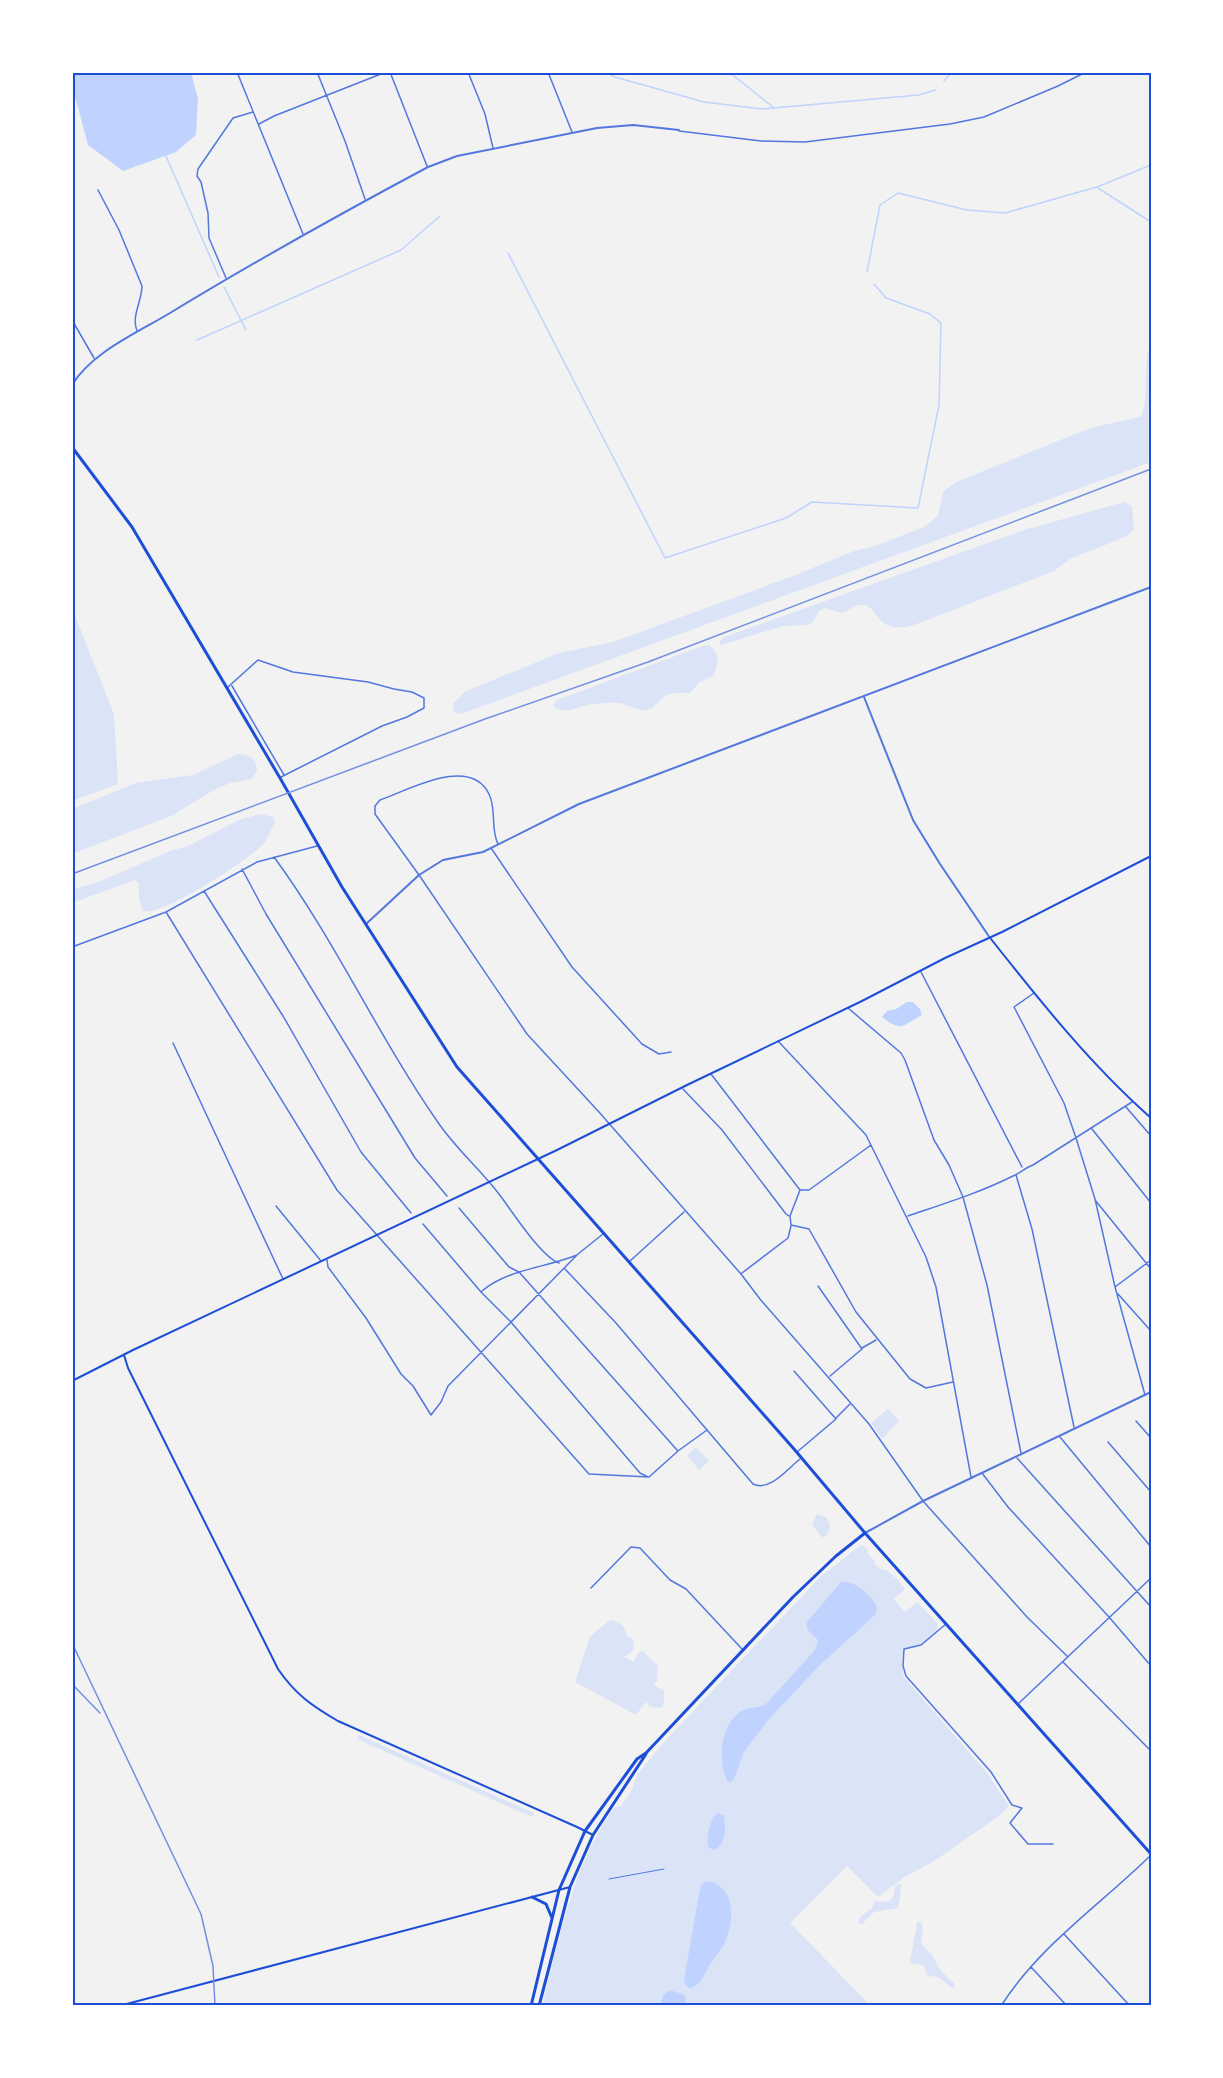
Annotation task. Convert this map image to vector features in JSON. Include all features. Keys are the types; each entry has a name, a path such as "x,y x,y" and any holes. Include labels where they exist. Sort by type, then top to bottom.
{"main road":[{"path":"72,447 132,527 227,688 283,777 298,809 342,887 457,1066 797,1452 865,1533 1151,1854"},
{"path":"72,1381 848,1008 1151,856"},
{"path":"990,938 1077,1042 1151,1118"},
{"path":"124,1355 128,1368 278,1669 291,1688 306,1701 338,1721 592,1835"},
{"path":"539,2006 570,1887 592,1835 646,1753 825,1565 865,1533"},
{"path":"531,2006 560,1890 585,1831 637,1759 646,1753"},
{"path":"119,2006 570,1887"},
{"path":"532,1897 546,1905 551,1912 552,1919"}],"street":[{"path":"237,72 303,235"},
{"path":"317,72 366,200"},
{"path":"258,124 386,72"},
{"path":"390,72 428,167"},
{"path":"468,72 485,114 493,148"},
{"path":"548,72 572,133"},
{"path":"72,385 80,373 95,359 226,279 366,200 428,167 457,156 615,125 679,130 751,140 805,142 950,124 984,117 1086,72"},
{"path":"226,279 209,238 208,213 201,182 197,176 198,169 233,118 253,112"},
{"path":"98,190 119,230 142,286 134,324 138,332"},
{"path":"72,320 95,359"},
{"path":"366,924 419,875 443,860 475,854 579,804 1151,587"},
{"path":"227,688 258,660 293,672 368,682 412,692 424,698 424,708 417,713 382,726 283,777 231,685"},
{"path":"864,696 918,829 990,938"},
{"path":"498,844 494,837 493,805 489,794 483,786 469,776 450,775 380,800 375,806 375,814 527,1034 685,1210 829,1376 869,1424 923,1501 1028,1617 1068,1657"},
{"path":"72,947 166,912 242,869 274,856 319,846"},
{"path":"490,848 572,967 642,1044 659,1054 671,1052"},
{"path":"274,856 448,1136 489,1182 540,1248 553,1261 559,1263"},
{"path":"242,869 266,914 400,1135 415,1158 447,1196"},
{"path":"204,891 282,1016 361,1152 411,1213"},
{"path":"166,912 325,1174 588,1474 649,1477 706,1430"},
{"path":"920,971 1023,1168"},
{"path":"1034,993 1014,1007 1064,1103 1076,1137 1095,1199 1114,1287 1145,1396"},
{"path":"848,1008 896,1049 905,1060 934,1140 949,1165 963,1197 987,1285 1022,1454"},
{"path":"778,1041 862,1129 907,1216 933,1274 971,1478"},
{"path":"174,1043 283,1280"},
{"path":"711,1074 800,1190"},
{"path":"682,1088 722,1130 786,1214 790,1216"},
{"path":"907,1216 963,1197 1016,1175 1023,1168 1033,1165 1132,1101"},
{"path":"1126,1106 1151,1136"},
{"path":"1092,1128 1151,1203"},
{"path":"800,1190 809,1190 871,1145"},
{"path":"1016,1175 1034,1240 1074,1428"},
{"path":"741,1274 788,1238 791,1225 790,1216 800,1190"},
{"path":"1095,1199 1151,1269"},
{"path":"276,1206 318,1255 321,1262"},
{"path":"459,1208 509,1267 519,1272 678,1451"},
{"path":"629,1262 685,1210"},
{"path":"423,1224 481,1292 510,1321 640,1473 649,1477"},
{"path":"791,1225 804,1226 809,1229 856,1312 868,1324 877,1339 910,1379 926,1388 954,1382"},
{"path":"327,1259 328,1267 366,1318 401,1374 431,1415 441,1402 448,1386 578,1254 604,1233"},
{"path":"481,1292 493,1282 519,1272 559,1263 578,1254"},
{"path":"1114,1287 1151,1260"},
{"path":"565,1269 616,1323 753,1485 767,1486 802,1458"},
{"path":"818,1286 862,1349"},
{"path":"1116,1292 1151,1331"},
{"path":"829,1376 877,1339"},
{"path":"794,1371 836,1419"},
{"path":"865,1533 923,1501 1151,1392"},
{"path":"797,1452 836,1419 850,1403"},
{"path":"1136,1421 1151,1438"},
{"path":"1059,1436 1151,1547"},
{"path":"1108,1442 1151,1492"},
{"path":"1016,1456 1151,1607"},
{"path":"982,1473 1016,1515 1151,1666"},
{"path":"591,1588 631,1547 636,1546 670,1580 686,1589 743,1650"},
{"path":"1018,1705 1151,1578"},
{"path":"946,1623 921,1645 904,1649 903,1666 906,1676 991,1772 1012,1805 1022,1808 1010,1822 1028,1844 1053,1844"},
{"path":"1063,1662 1151,1751"},
{"path":"1001,2006 1031,1966 1151,1854"},
{"path":"1064,1933 1130,2006"},
{"path":"1031,1966 1067,2006"}],"lane":[{"path":"609,1879 664,1869"}],"shaded area":[{"path":"1151,343 1151,462 461,714 454,712 453,704 464,692 559,653 613,642 924,527 938,516 943,492 956,482 1090,428 1140,417 1145,403 1148,351"},
{"path":"1124,502 1132,506 1134,530 1125,537 1070,559 1054,571 914,625 891,627 866,605 857,606 842,613 825,608 819,611 813,622 807,625 783,626 721,645 719,642 724,637 1024,530"},
{"path":"72,608 114,714 118,784 72,801"},
{"path":"708,645 715,651 718,659 713,676 700,682 690,693 666,695 651,709 640,710 613,703 568,710 553,706 557,700"},
{"path":"238,754 249,756 256,763 257,771 252,779 230,783 171,816 72,854 72,809 136,783 193,775"},
{"path":"261,814 273,817 275,823 264,843 256,851 205,886 167,906 153,911 143,911 139,900 139,884 135,880 72,903 72,890 101,881 172,850 186,847 241,819"},
{"path":"888,1409 899,1421 882,1439 871,1423"},
{"path":"696,1447 709,1461 699,1470 687,1455"},
{"path":"817,1514 826,1517 830,1525 828,1533 823,1538 812,1525"},
{"path":"861,1545 868,1549 867,1553 875,1561 874,1563 896,1578 905,1589 894,1599 905,1612 917,1602 938,1624 937,1632 924,1644 905,1650 903,1653 904,1677 987,1773 1009,1806 1000,1815 936,1860 905,1877 878,1897 847,1866 790,1923 871,2006 542,2006 561,1929 578,1877 588,1852 615,1807 621,1806 633,1788 638,1774 664,1742 821,1576"},
{"path":"610,1620 621,1625 627,1636 634,1640 633,1651 624,1657 634,1662 638,1653 642,1651 658,1666 657,1681 654,1685 664,1691 664,1703 661,1708 650,1707 646,1702 636,1715 575,1682 590,1636"},
{"path":"359,1735 534,1813 532,1817 357,1739"},
{"path":"898,1884 901,1886 898,1908 874,1912 862,1924 858,1923 860,1917 872,1908 875,1901 890,1900"},
{"path":"917,1922 921,1922 923,1927 921,1943 933,1956 940,1970 955,1984 953,1989 938,1977 928,1976 923,1965 910,1962"}],"water":[{"path":"72,72 191,72 198,99 196,135 176,152 123,171 88,145 72,85"},
{"path":"907,1002 913,1002 922,1015 902,1026 894,1025 882,1017 887,1011 896,1009"},
{"path":"841,1582 852,1583 866,1593 877,1606 876,1614 821,1664 768,1720 744,1752 734,1779 728,1782 722,1765 722,1745 728,1726 740,1712 767,1703 815,1650 818,1640 807,1629 807,1622"},
{"path":"717,1813 724,1815 725,1830 721,1844 714,1850 708,1847 708,1838 711,1824"},
{"path":"709,1881 718,1885 729,1898 730,1926 724,1944 702,1979 690,1988 685,1985 684,1980 700,1888 704,1882"},
{"path":"670,1990 685,1995 684,2006 659,2006 664,1994"}],"waterway":[{"path":"605,72 615,77 704,102 762,109 919,95 935,90"},
{"path":"729,72 773,107"},
{"path":"944,81 952,72"},
{"path":"165,154 219,277"},
{"path":"867,272 880,205 898,193 967,210 1005,213 1097,187 1151,165"},
{"path":"1098,188 1151,222"},
{"path":"197,340 401,250 440,216"},
{"path":"508,253 665,558 786,518 812,502 918,508 939,405 941,323 930,314 886,298 874,284"},
{"path":"224,287 246,330"}],"railway":[{"path":"72,874 485,719 648,662 1151,469"},
{"path":"72,1643 201,1914 213,1966 215,2006"},
{"path":"72,1684 100,1713"}]}
